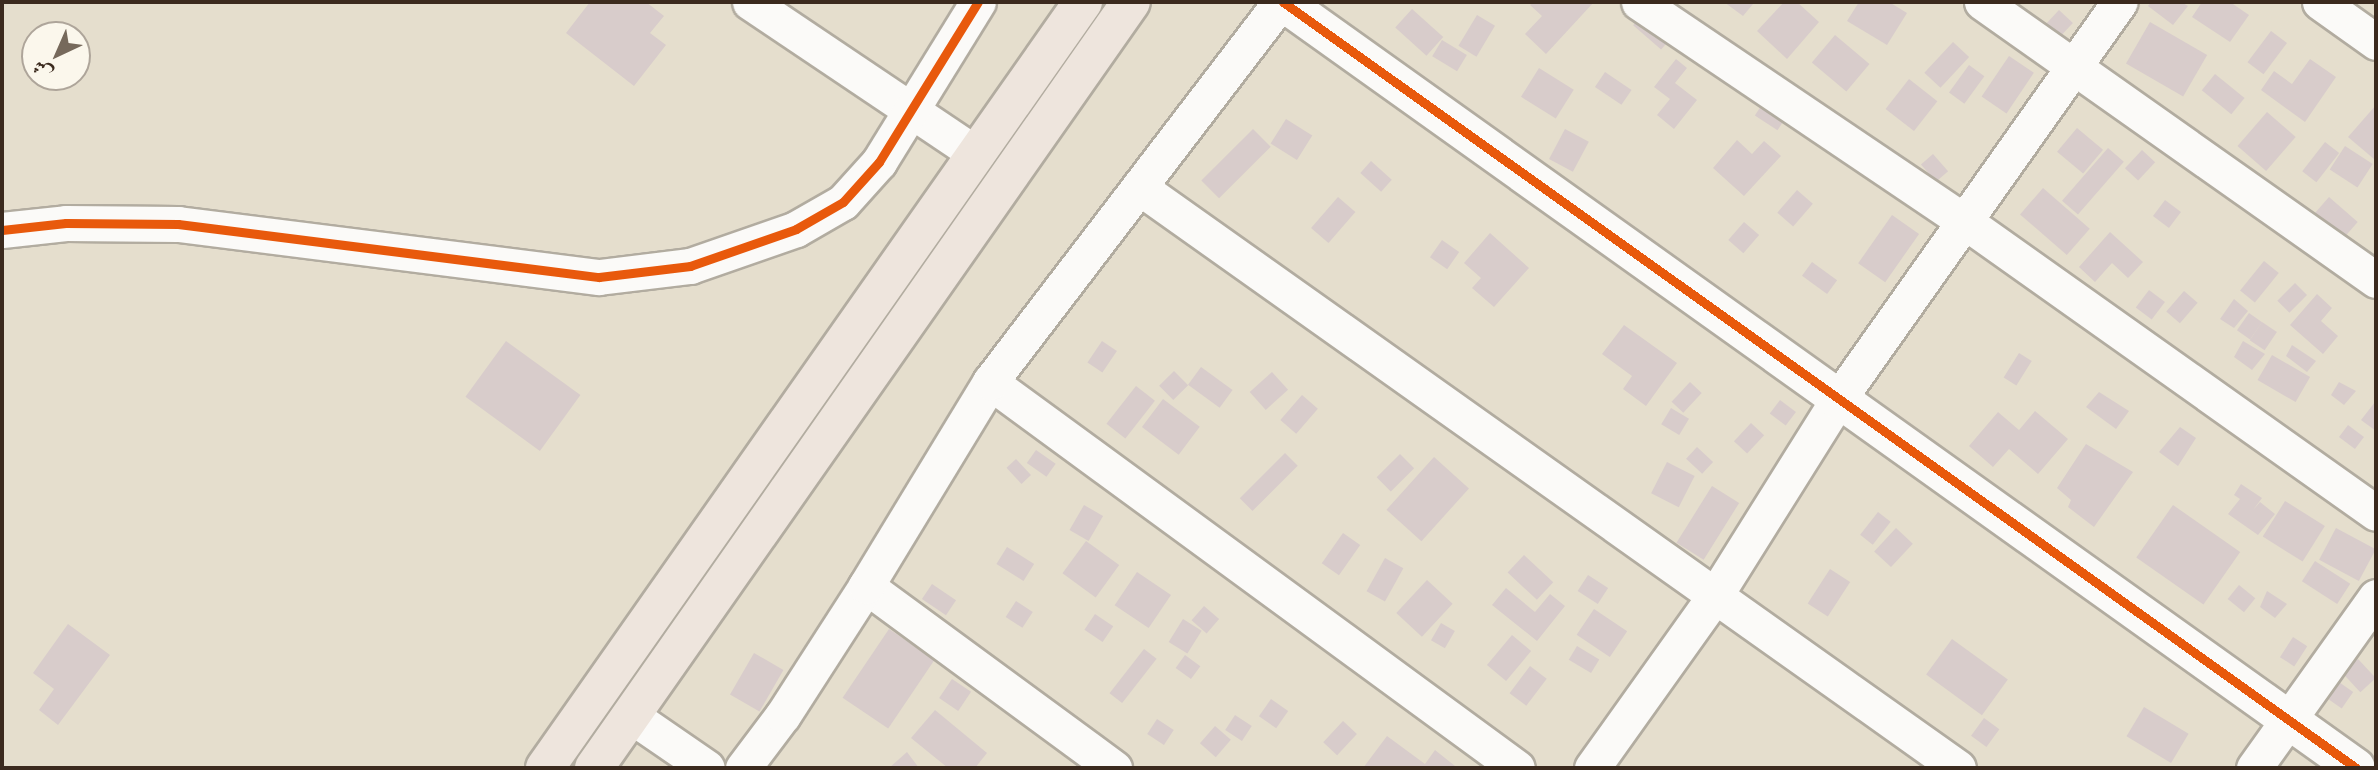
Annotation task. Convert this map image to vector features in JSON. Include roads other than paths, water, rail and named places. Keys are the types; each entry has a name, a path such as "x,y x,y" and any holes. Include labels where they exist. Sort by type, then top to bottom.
{"highway":[{"path":"545,768 748,485 1083,2"},
{"path":"594,768 1130,2"}],"street":[{"path":"750,2 909,112 976,154"},
{"path":"2,230 66,223 178,223 599,278 641,274 733,253 796,229 843,202 879,162 978,2"},
{"path":"743,768 783,715 866,586 990,382 1282,2 1837,401 2356,768"},
{"path":"1639,2 1967,223 2376,513"},
{"path":"1982,2 2376,280"},
{"path":"1592,768 1716,594 1837,401 1967,223 2120,2"},
{"path":"2320,2 2376,42"},
{"path":"1139,187 1958,768"},
{"path":"990,382 1517,768"},
{"path":"866,586 1114,768"},
{"path":"2254,768 2376,597"},
{"path":"630,715 707,768"}]}
